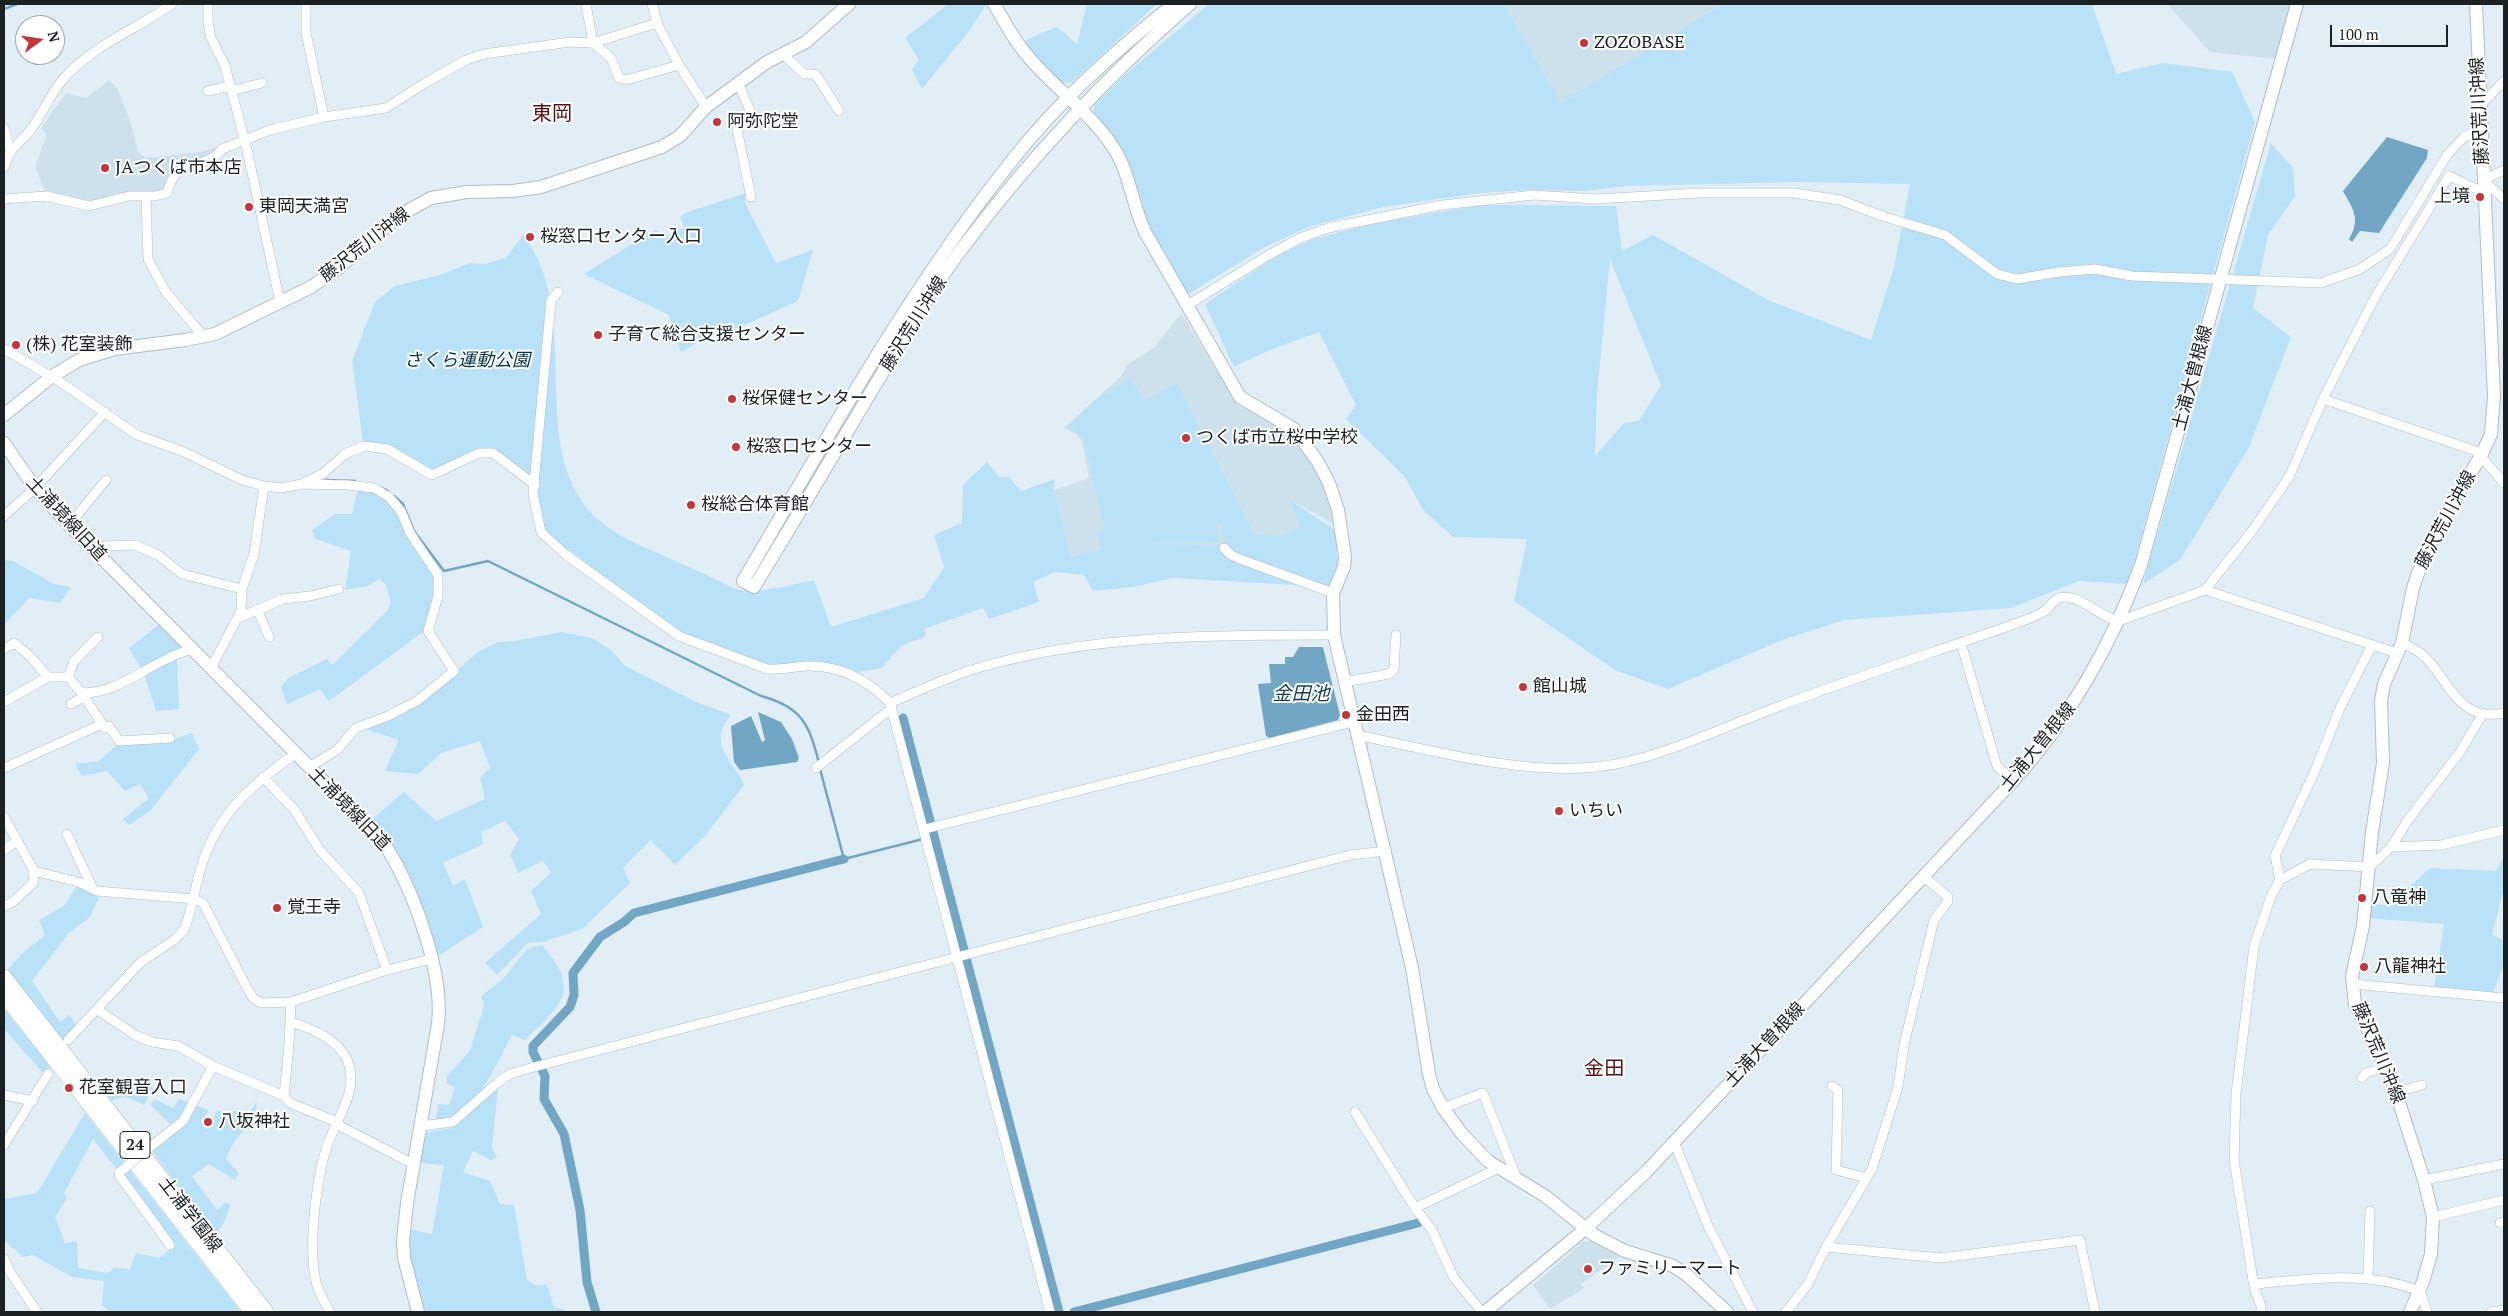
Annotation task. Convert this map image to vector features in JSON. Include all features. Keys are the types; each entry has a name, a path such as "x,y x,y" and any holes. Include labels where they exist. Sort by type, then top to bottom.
{"main road":[{"name":"藤沢荒川沖線","path":"4,415 51,377 78,360 101,352 204,337 228,328 280,302 330,275 387,226 415,205 444,195 520,190 556,183 662,147 680,136 706,107 767,62 806,42 835,9 849,4"},
{"path":"994,4 1021,49 1099,128 1119,157 1128,180 1138,216 1186,306 1240,397 1294,429 1324,472 1338,510 1345,548 1344,567 1333,593 1334,635 1412,968 1424,1056 1433,1089 1443,1108 1476,1150 1499,1168 1545,1196 1585,1229 1625,1251 1673,1266 1687,1275 1727,1312"},
{"name":"藤沢荒川沖線","path":"1174,4 1146,26 1069,98 1014,157 953,239 904,310 743,581 754,587 926,302 963,247 1028,166 1079,108 1145,43 1190,4"},
{"name":"土浦大曽根線","path":"1484,1312 1585,1229 1646,1172 2013,781 2068,713 2094,670 2119,621 2143,557 2297,4"},
{"name":"藤沢荒川沖線","path":"2410,1312 2420,1291 2431,1254 2433,1217 2424,1180 2396,1092 2387,1067 2357,1010 2352,984 2363,926 2368,867 2383,763 2382,691 2400,648 2413,588 2423,559 2449,508 2481,456 2493,425 2499,381 2483,180 2476,4"},
{"name":"土浦境線旧道","path":"4,443 35,488 69,525 382,840 397,862 413,899 431,959 438,991 439,1012 403,1240 404,1258 418,1312"},
{"name":"土浦学園線","path":"4,977 88,1094 252,1312"},
{"name":"土浦学園線","path":"4,995 88,1094 266,1312"}],"street":[{"path":"4,167 10,150 32,127 64,78 74,67 105,43 150,19 172,4"},
{"path":"208,4 208,23 211,38 224,66 244,140 280,302"},
{"path":"306,4 306,33 324,117"},
{"path":"586,4 593,43 611,58 619,78 626,80 678,65"},
{"path":"652,4 657,23 678,65 706,107"},
{"path":"4,199 46,196 89,206 129,196 146,197 167,193 173,176 179,171 218,155 222,148 270,130 324,117 386,108 466,60 484,54 570,42 593,43 657,23"},
{"path":"783,54 804,74 814,74 818,78 839,111"},
{"path":"2480,106 2504,81"},
{"path":"208,91 262,83"},
{"path":"738,84 750,110 748,115 739,122 738,129 751,197"},
{"path":"5,129 22,139"},
{"path":"5,129 10,150"},
{"path":"1186,306 1267,256 1300,238 1328,228 1442,205 1534,195 1596,198 1690,193 1794,193 1840,200 1882,216 1945,235 1997,274 2017,279 2059,272 2095,269 2132,276 2321,283 2360,269 2390,248 2447,155 2464,137 2481,130"},
{"path":"2504,170 2483,180 2504,199"},
{"path":"1357,735 1448,753 1551,769 1597,767 1661,752 1858,677 1961,643 2040,614 2058,598 2065,597 2097,609 2112,620 2119,621 2205,590 2252,530 2289,477 2323,398 2374,299 2449,176 2484,193"},
{"path":"146,197 148,259 164,291 204,337"},
{"path":"558,292 550,300 534,494 541,532 573,560 679,636 767,669 782,670 810,666 844,671 862,680 891,705 1050,1312"},
{"path":"4,349 51,377 137,435 184,452 242,480 281,488 302,484 374,488 389,497 400,511 410,533 438,576 438,596 428,631 454,670 418,701 388,716 356,728 337,750 309,767"},
{"path":"2323,398 2476,451 2504,484"},
{"path":"4,516 35,488 105,412"},
{"path":"302,484 324,473 345,454 364,446 387,449 432,475 480,453 493,453 535,485"},
{"path":"69,525 106,480"},
{"path":"211,668 241,611 242,589 254,554 264,486"},
{"path":"95,550 105,546 136,545 158,555 182,574 242,589"},
{"path":"1224,548 1235,557 1333,593"},
{"path":"238,618 283,599 310,596 339,589"},
{"path":"2205,590 2372,645 2400,648 2425,658 2460,701 2488,716 2504,713"},
{"path":"257,609 269,637"},
{"path":"819,767 891,705 947,677 982,666 1084,646 1168,638 1334,635"},
{"path":"1344,682 1389,674 1394,669 1396,635"},
{"path":"68,677 74,661 98,637"},
{"path":"4,649 14,643 30,656 48,677"},
{"path":"1961,643 1997,766 2013,781"},
{"path":"2280,880 2275,856 2315,771 2340,708 2372,645"},
{"path":"71,704 83,695 124,683 170,657 192,649"},
{"path":"4,702 48,677 68,677"},
{"path":"68,677 83,695 105,728 109,726 119,742 170,738"},
{"path":"2261,1312 2254,1284 2234,1160 2236,1094 2254,946 2271,896 2280,880 2310,864 2368,867 2372,865 2391,847 2408,820 2460,752 2482,714"},
{"path":"926,834 1353,722"},
{"path":"4,768 102,724"},
{"path":"68,1040 141,962 174,940 184,930 202,868 219,829 238,800 263,777 296,754"},
{"path":"263,777 294,809 320,849 358,893 387,970"},
{"path":"4,817 34,871 33,883 13,902 4,906"},
{"path":"2391,847 2441,846 2504,830"},
{"path":"67,834 93,889"},
{"path":"4,850 17,842"},
{"path":"420,1126 453,1122 510,1074 1350,855 1386,851"},
{"path":"34,871 78,882 93,889 194,899 203,903 254,998 261,1003 291,1002 387,970 431,959"},
{"path":"1786,1312 1808,1284 1826,1247 1872,1170 1898,1087 1904,1045 1934,920 1948,901 1948,897 1924,877"},
{"path":"2352,984 2504,998"},
{"path":"284,1096 291,1002"},
{"path":"98,1010 135,1035 152,1042 178,1046 214,1066 284,1096 290,1102 337,1122 340,1126 414,1164"},
{"path":"290,1022 314,1029 345,1054 350,1067 349,1098 328,1142 320,1176 314,1228 315,1278 330,1312"},
{"path":"170,1245 119,1175 120,1172 183,1121 214,1066"},
{"path":"2362,1078 2366,1073 2387,1067"},
{"path":"4,1145 48,1074"},
{"path":"2396,1092 2422,1085"},
{"path":"1832,1086 1838,1090 1836,1170 1867,1178"},
{"path":"1443,1108 1484,1093 1517,1179"},
{"path":"4,1095 33,1101"},
{"path":"1355,1112 1415,1208 1432,1230 1454,1278 1484,1312"},
{"path":"1674,1142 1709,1228 1753,1312"},
{"path":"2424,1180 2504,1164"},
{"path":"1415,1208 1499,1168"},
{"path":"2433,1217 2504,1200"},
{"path":"2368,1278 2370,1211"},
{"path":"1826,1247 1941,1258 2080,1240 2094,1312"},
{"path":"4,1259 10,1272 37,1312"},
{"path":"2254,1284 2338,1276 2368,1278 2397,1283 2420,1291 2428,1312"},
{"path":"2491,1312 2504,1310"}],"shaded area":[{"name":"ZOZOBASE","path":"1504,4 1722,4 1561,102"},
{"path":"2167,4 2291,4 2276,59 2210,52"},
{"path":"109,80 117,88 128,115 139,153 146,158 200,152 215,148 217,153 175,171 165,191 89,203 45,191 35,167 47,134 41,128 66,93 86,98"},
{"name":"つくば市立桜中学校","path":"1181,313 1237,404 1291,434 1319,475 1329,499 1336,525 1290,500 1301,527 1282,536 1250,534 1225,546 1107,547 1071,559 1054,490 1089,478 1082,441 1076,434 1064,428 1120,377 1128,364 1155,347"},
{"path":"1594,1240 1622,1255 1581,1284 1584,1288 1550,1309 1533,1285 1583,1242"}],"green space":[{"path":"948,4 986,5 969,31 922,89 912,69 919,60 905,38"},
{"path":"1087,4 1157,4 1072,82 1060,83 1029,51 1023,41 1057,27 1077,44"},
{"path":"1209,4 1504,4 1561,102 1722,4 2092,4 2116,74 2163,63 2232,72 2255,122 2128,584 2079,581 2011,608 1844,620 1782,640 1668,689 1615,670 1514,601 1527,539 1453,537 1424,511 1404,476 1346,419 1356,405 1319,332 1272,349 1234,367 1205,304 1275,257 1313,239 1376,223 1482,205 1616,206 1622,251 1653,235 1768,300 1871,340 1894,267 1910,184 1797,182 1627,186 1584,191 1534,190 1480,193 1383,207 1308,227 1263,248 1185,296 1145,217 1142,200 1130,170 1094,115 1094,105 1127,73","holes":["1610,259 1661,385 1639,421 1624,423 1595,456 1597,394"]},
{"path":"2271,143 2293,168 2295,196 2268,235 2253,308 2291,337 2249,447 2180,560 2143,584"},
{"path":"746,193 745,203 776,263 813,250 798,301 724,334 717,331 681,352 669,315 584,274 656,229 663,238 685,227 680,217 685,213"},
{"name":"さくら運動公園","path":"523,235 542,269 551,306 555,345 558,423 564,460 577,494 601,522 634,543 737,589 747,591 767,590 814,580 831,627 924,598 944,567 934,535 962,523 963,485 987,462 999,477 1009,477 1021,491 1055,479 1054,490 1071,558 1101,549 1097,531 1105,530 1084,440 1069,426 1094,401 1130,378 1144,401 1177,383 1254,534 1282,536 1300,527 1290,500 1335,530 1338,566 1329,587 1173,578 1132,587 1093,591 1084,575 1055,572 1033,582 1039,602 989,619 983,608 924,629 926,636 901,646 882,668 858,672 852,669 805,663 776,668 678,632 546,533 542,525 533,485 482,450 474,450 431,471 379,443 363,442 352,361 375,302 395,286 440,275 470,263 485,264 507,257","holes":["1221,524 1225,546 1135,543 1219,542 1216,525"]},
{"path":"358,488 387,497 401,513 433,569 435,592 427,629 329,701 320,689 287,704 281,687 288,678 327,659 332,665 387,611 391,603 386,585 379,579 368,586 345,590 351,551 315,539 312,530 335,514 352,514"},
{"path":"4,560 13,561 54,584 71,587 60,603 29,598 4,625"},
{"path":"161,623 185,647 177,658 179,709 156,711 144,674 129,648"},
{"path":"562,632 592,638 610,649 625,666 696,702 729,714 730,717 723,726 722,744 744,785 705,836 675,865 651,840 623,868 630,883 582,929 543,942 528,943 497,975 485,963 541,914 531,891 551,873 543,861 518,873 510,855 519,839 505,821 481,832 483,844 443,863 453,886 465,879 483,927 435,958 370,821 404,792 436,821 485,799 480,778 490,768 480,741 441,753 418,774 385,771 399,740 363,728 419,703 478,652 498,642 515,641"},
{"path":"192,733 199,749 150,811 129,825 123,819 149,798 140,784 125,791 107,771 82,776 75,764 99,761 117,745 172,740"},
{"path":"2504,856 2504,888 2492,935 2504,940 2504,964 2493,992 2434,988 2444,924 2367,918 2369,903 2393,906 2399,896 2430,868 2496,871"},
{"path":"77,885 100,895 90,917 68,934 32,981 60,1022 69,1015 77,1025 62,1040 7,970 24,952 45,935 39,920 65,905"},
{"path":"542,945 554,961 564,986 562,997 557,1007 525,1040 512,1035 491,1075 474,1099 463,1109 451,1116 436,1121 438,1104 449,1105 455,1087 447,1084 447,1076 470,1051 484,1005 481,996 503,979 527,949"},
{"path":"4,1009 51,1066 44,1074 4,1029"},
{"path":"142,1082 153,1088 144,1105 132,1099 124,1098 112,1101 107,1094 114,1085 128,1083 139,1087"},
{"path":"498,1089 492,1148 497,1157 491,1160 473,1151 463,1172 490,1181 500,1204 514,1205 527,1280 535,1285 547,1285 554,1307 572,1312 422,1312 407,1256 407,1229 432,1234 444,1165 421,1163 419,1159 425,1133 451,1128"},
{"path":"155,1099 173,1108 179,1099 208,1110 203,1126 207,1129 218,1110 229,1114 236,1110 247,1117 257,1101 253,1128 239,1135 226,1159 239,1173 235,1180 209,1164 192,1176 217,1210 225,1202 231,1204 224,1222 216,1235 151,1150 175,1129 150,1104"},
{"path":"85,1113 241,1312 110,1312 102,1305 104,1281 72,1277 33,1255 23,1257 4,1240 4,1199 37,1193","holes":["93,1139 176,1245 159,1258 136,1253 130,1269 114,1268 108,1273 78,1268 77,1241 65,1243 55,1217 67,1198 64,1193"]}],"water":[{"path":"2387,137 2428,150 2427,158 2379,233 2360,231 2352,242 2349,239 2355,226 2354,214 2343,191"},
{"name":"金田池","path":"1299,647 1323,647 1340,715 1338,720 1270,738 1266,736 1258,684 1271,683 1269,664 1285,664 1285,657 1293,657"},
{"path":"758,712 781,722 792,739 799,758 797,762 740,770 734,762 731,726 751,716 762,742 765,740"}],"waterway":[{"path":"4,9 17,4"},
{"path":"326,480 355,481"},
{"path":"377,486 388,491"},
{"path":"394,496 403,504 414,531 444,571 488,561 761,696 775,700 795,712 802,719 811,738 819,763"},
{"path":"903,718 1059,1312"},
{"path":"820,769 844,859 923,839"},
{"path":"596,1312 587,1282 580,1210 564,1134 544,1099 545,1076 533,1052 533,1046 570,1007 574,995 573,973 600,937 624,922 634,913 844,859"},
{"path":"1074,1312 1418,1223"}],"place":[{"name":"ZOZOBASE","path":"1584,43"},
{"name":"阿弥陀堂","path":"717,122"},
{"name":"JAつくば市本店","path":"105,168"},
{"name":"上境","path":"2480,197"},
{"name":"東岡天満宮","path":"249,207"},
{"name":"桜窓口センター入口","path":"530,237"},
{"name":"子育て総合支援センター","path":"598,335"},
{"name":"(株) 花室装飾","path":"16,345"},
{"name":"桜保健センター","path":"732,399"},
{"name":"つくば市立桜中学校","path":"1186,438"},
{"name":"桜窓口センター","path":"736,447"},
{"name":"桜総合体育館","path":"691,505"},
{"name":"館山城","path":"1523,687"},
{"name":"金田西","path":"1346,715"},
{"name":"いちい","path":"1559,811"},
{"name":"八竜神","path":"2362,898"},
{"name":"覚王寺","path":"277,908"},
{"name":"八龍神社","path":"2364,967"},
{"name":"花室観音入口","path":"69,1088"},
{"name":"八坂神社","path":"208,1122"},
{"name":"ファミリーマート","path":"1588,1269"}],"district":[{"name":"東岡","path":"552,114"},
{"name":"金田","path":"1604,1069"}]}
